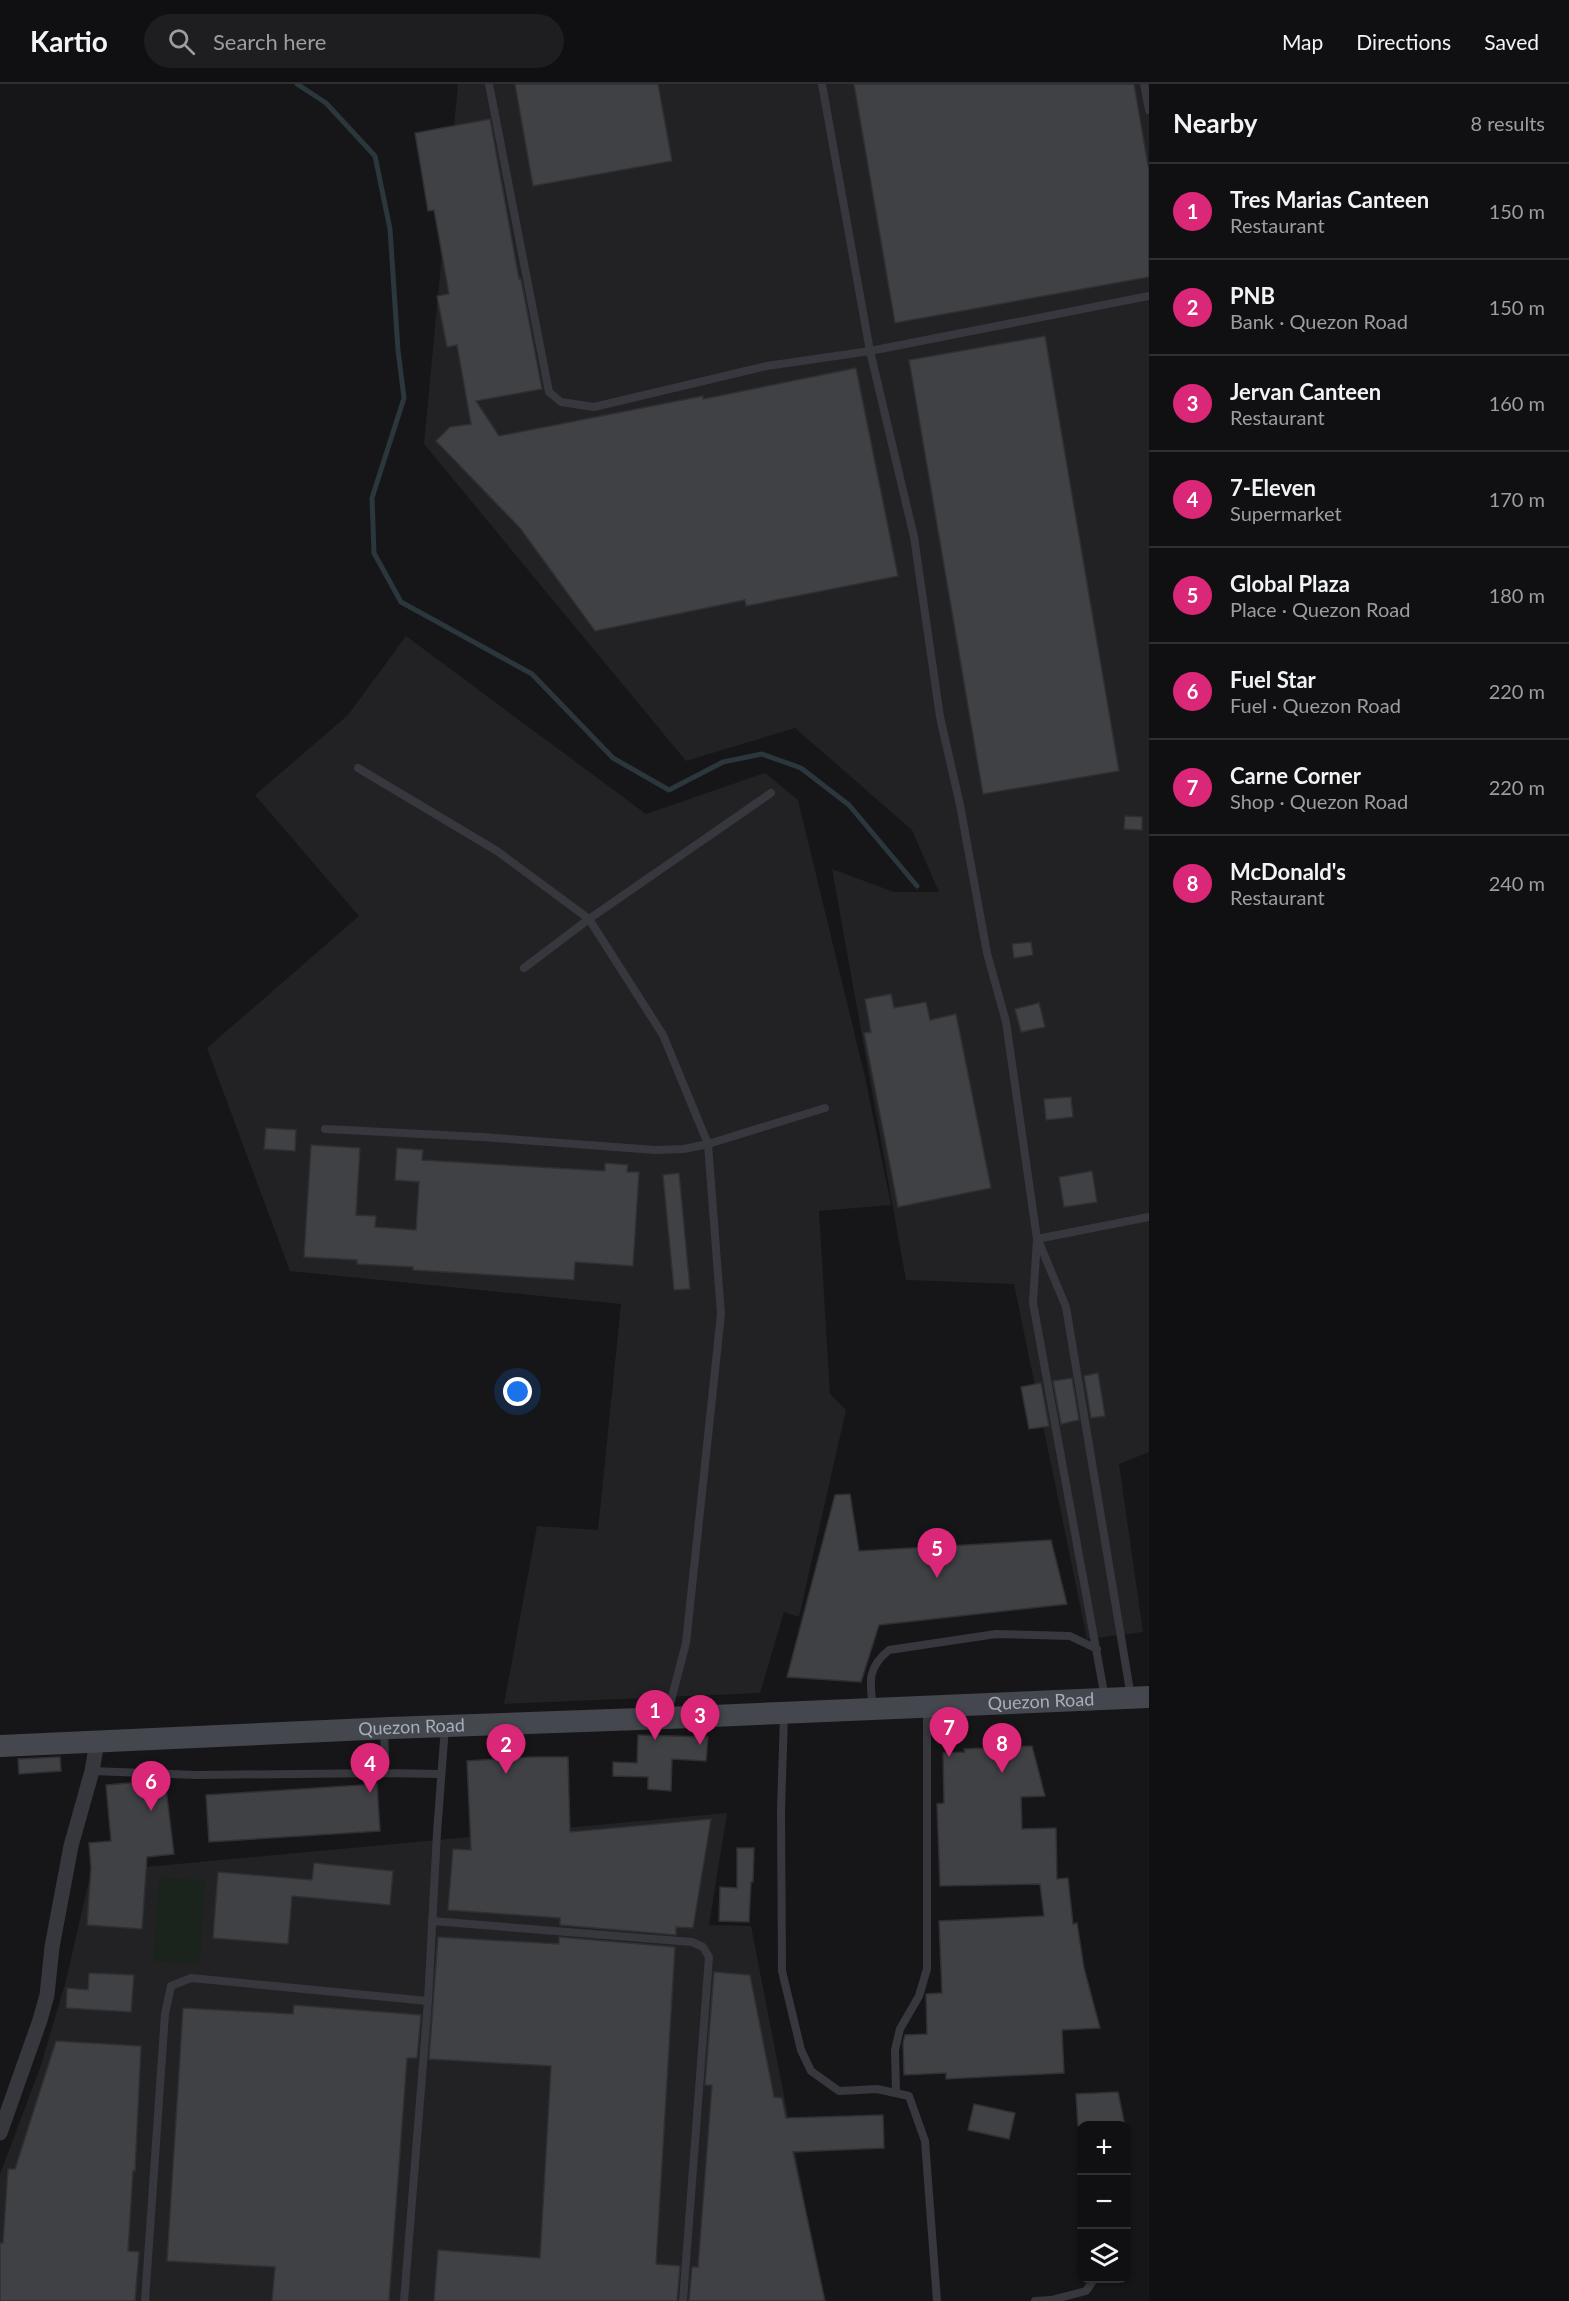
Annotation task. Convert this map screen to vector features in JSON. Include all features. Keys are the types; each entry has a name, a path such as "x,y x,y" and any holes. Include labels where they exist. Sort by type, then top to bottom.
{"main road":[{"name":"Quezon Road","path":"0,1746 1140,1697"}],"street":[{"path":"0,2133 44,2003 71,1846 92,1771 96,1742"}],"lane":[{"path":"489,84 549,392 561,402 594,407 767,366 870,351 1149,296"},
{"path":"822,84 870,351 914,537 940,717 960,805 987,953 1005,1022 1037,1239 1033,1303 1106,1698"},
{"path":"1144,84 1149,110"},
{"path":"358,768 497,850 589,919 663,1035 708,1144 721,1314 686,1643 667,1718"},
{"path":"524,968 589,919 771,793"},
{"path":"325,1129 482,1137 655,1150 684,1149 708,1144 825,1108"},
{"path":"1037,1239 1149,1217"},
{"path":"1037,1239 1066,1307 1140,1697"},
{"path":"874,1707 869,1681 878,1659 889,1650 996,1634 1070,1636 1097,1649"},
{"path":"896,2093 895,2050 900,2029 919,1995 927,1969 927,1706"},
{"path":"784,1713 780,1810 782,1971 801,2050 812,2071 839,2091 877,2089 909,2096 925,2141 936,2301"},
{"path":"404,2301 428,2001 445,1726"},
{"path":"383,1773 384,1728"},
{"path":"92,1771 197,1775 441,1774"},
{"path":"432,1921 692,1942 703,1947 709,1957 683,2301"},
{"path":"145,2301 165,2014 171,1986 191,1978 428,2001"},
{"path":"1035,2301 1051,2300 1086,2291 1092,2283"}],"shaded area":[{"path":"458,84 1149,84 1149,1452 1119,1464 1143,1632 1087,1639 1014,1284 906,1280 832,869 894,892 939,892 912,830 795,728 686,761 424,444"},
{"path":"406,636 646,814 765,773 798,800 865,1077 891,1205 819,1211 830,1394 846,1410 799,1617 784,1612 760,1693 504,1704 537,1526 598,1530 621,1304 290,1271 207,1048 359,916 255,795 348,715"},
{"path":"727,1813 709,1925 751,1926 824,2301 0,2301 0,2174 40,2068 65,1984 91,1872"},
{"path":"159,1877 205,1880 200,1964 153,1961"}],"building":[{"path":"515,84 658,84 672,161 533,186"},
{"path":"854,84 1134,84 1149,171 1149,277 895,323"},
{"path":"490,119 542,389 476,401 499,436 703,396 703,399 856,368 898,576 746,606 745,600 595,631 520,528 436,441 450,427 471,424 457,345 447,347 437,296 449,294 434,210 428,211 415,133"},
{"path":"1045,336 1119,771 983,794 909,360"},
{"path":"1125,816 1142,817 1142,830 1124,829"},
{"path":"1031,942 1033,955 1014,958 1012,944"},
{"path":"891,994 894,1008 926,1002 930,1020 956,1014 991,1188 898,1207 864,1033 871,1032 865,999"},
{"path":"1039,1003 1045,1027 1021,1032 1015,1009"},
{"path":"1071,1097 1073,1117 1046,1120 1044,1099"},
{"path":"266,1128 296,1130 295,1151 264,1149"},
{"path":"311,1145 360,1148 356,1215 376,1216 375,1227 416,1230 419,1182 395,1180 397,1148 423,1150 422,1160 605,1171 605,1163 628,1165 627,1172 639,1172 633,1266 575,1262 574,1280 413,1270 413,1267 357,1264 357,1260 304,1257"},
{"path":"1092,1171 1097,1202 1064,1207 1059,1177"},
{"path":"679,1173 690,1289 674,1290 663,1175"},
{"path":"1098,1373 1105,1416 1091,1418 1084,1376"},
{"path":"1072,1378 1079,1420 1061,1424 1053,1381"},
{"path":"1041,1383 1049,1426 1029,1429 1021,1387"},
{"path":"850,1494 859,1551 1051,1540 1067,1604 879,1625 861,1682 787,1677 835,1495"},
{"path":"638,1735 708,1737 706,1761 672,1759 671,1791 648,1789 648,1777 613,1776 613,1762 637,1763"},
{"path":"1032,1746 1045,1796 1021,1797 1022,1829 1056,1828 1057,1879 1068,1878 1073,1924 1077,1923 1084,1968 1100,2028 1062,2030 1064,2073 946,2079 946,2073 904,2075 905,2035 927,2034 926,1994 942,1993 939,1921 1044,1916 1040,1884 940,1886 937,1804 944,1803 943,1753 965,1752 964,1749"},
{"path":"60,1757 61,1771 19,1774 18,1759"},
{"path":"568,1757 570,1832 711,1819 693,1928 676,1927 676,1935 560,1925 560,1918 448,1910 453,1849 471,1850 467,1761"},
{"path":"165,1780 174,1854 147,1857 142,1929 87,1925 91,1868 89,1843 111,1841 106,1785"},
{"path":"377,1784 380,1831 209,1842 206,1795"},
{"path":"737,1848 754,1848 749,1922 719,1921 720,1887 737,1888"},
{"path":"314,1863 393,1871 390,1905 292,1896 288,1944 213,1938 218,1872 312,1880"},
{"path":"438,1937 559,1944 559,1937 675,1947 656,2264 680,2266 677,2301 434,2301 438,2250 540,2258 551,2066 429,2059"},
{"path":"714,1972 750,1975 774,2097 782,2098 786,2118 883,2115 884,2148 793,2152 825,2301 689,2301 692,2267 698,2267 712,2085 705,2085"},
{"path":"89,1973 134,1975 131,2012 66,2008 67,1988 88,1990"},
{"path":"294,2005 421,2015 417,2058 407,2058 389,2301 272,2301 275,2267 167,2261 183,2008 293,2014"},
{"path":"56,2041 141,2046 135,2171 133,2171 128,2251 139,2252 135,2301 0,2301 0,2243 3,2243 8,2169 15,2169"},
{"path":"1118,2092 1124,2121 1078,2121 1076,2094"},
{"path":"974,2104 1015,2113 1009,2139 968,2130"}],"waterway":[{"path":"297,84 326,103 375,156 390,229 398,350 404,398 372,498 374,553 401,602 532,674 613,758 669,790 723,762 762,754 801,768 849,805 917,886"}],"place":[{"name":"Global Plaza","path":"937,1578"},
{"name":"Tres Marias Canteen","path":"655,1740"},
{"name":"Jervan Canteen","path":"700,1745"},
{"name":"Carne Corner","path":"949,1757"},
{"name":"McDonald's","path":"1002,1773"},
{"name":"PNB","path":"506,1774"},
{"name":"7-Eleven","path":"370,1793"},
{"name":"Fuel Star","path":"151,1811"}]}
